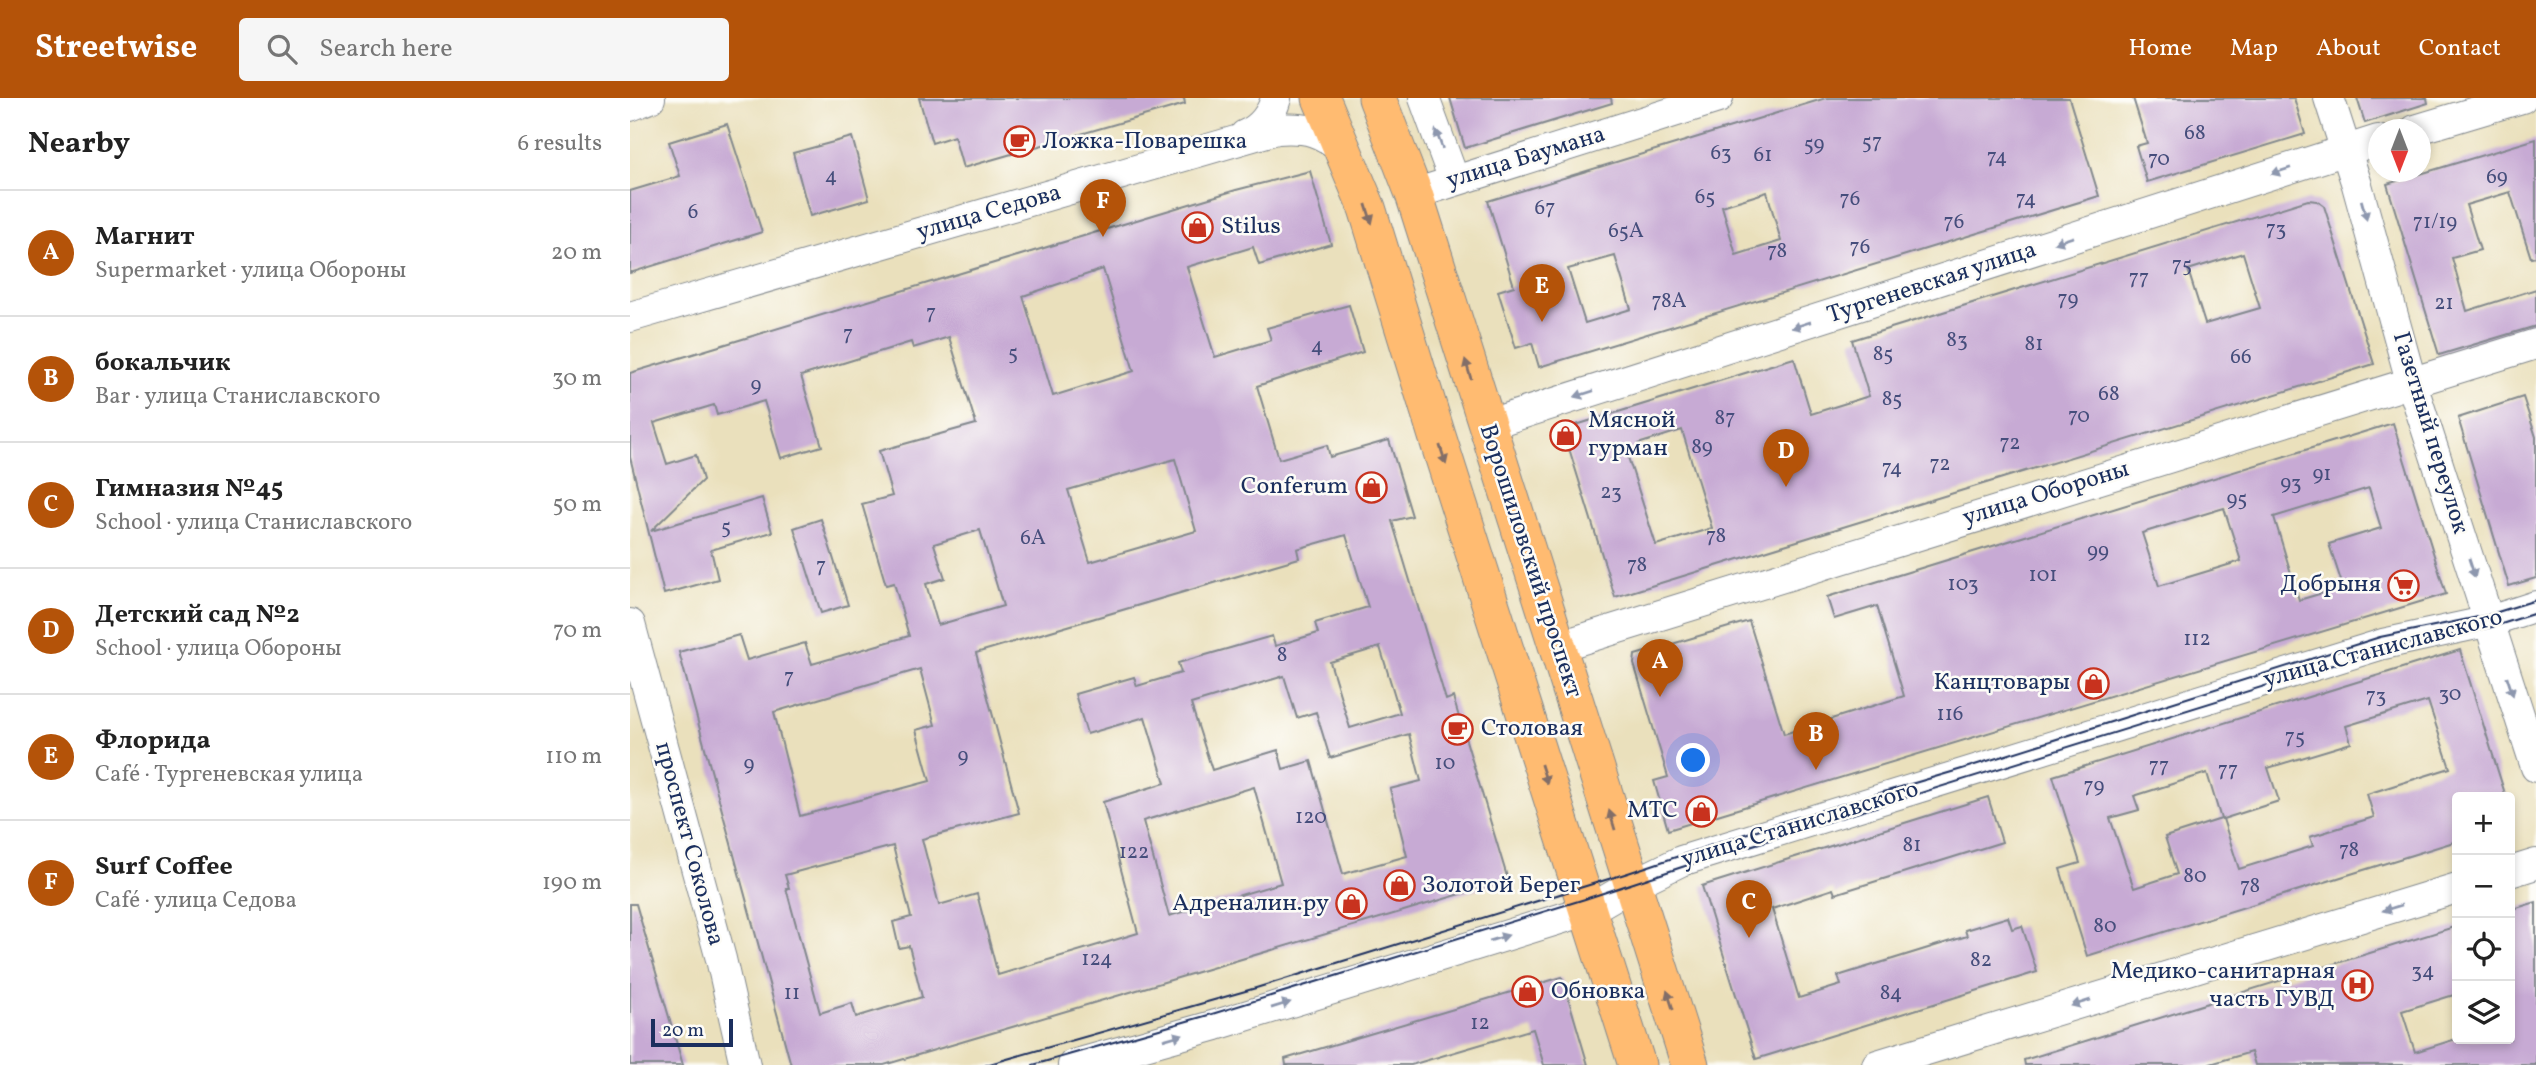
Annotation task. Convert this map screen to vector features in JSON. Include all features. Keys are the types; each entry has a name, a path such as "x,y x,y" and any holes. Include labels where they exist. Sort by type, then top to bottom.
{"main road":[{"name":"Ворошиловский проспект","path":"1321,98 1367,208 1637,1065"},
{"name":"Ворошиловский проспект","path":"1377,98 1414,194 1690,1065"}],"street":[{"path":"630,106 650,98"},
{"path":"1202,151 1254,131 1267,118 1276,98"},
{"path":"1424,98 1454,180"},
{"name":"улица Баумана","path":"1414,194 1718,98"},
{"name":"Газетный переулок","path":"2329,98 2411,381 2536,767"},
{"path":"2431,125 2522,98"},
{"name":"улица Седова","path":"630,317 1277,129 1297,128 1324,134 1345,150"},
{"name":"Тургеневская улица","path":"1486,425 2368,143"},
{"name":"улица Обороны","path":"1558,647 2536,344"},
{"name":"улица Станиславского","path":"1073,1065 1216,1025 1589,910 1681,861 2370,648 2490,621 2536,606"},
{"name":"проспект Соколова","path":"630,624 720,959 745,1065"},
{"path":"2515,870 2536,864"},
{"path":"1877,1065 2452,890"}],"building":[{"path":"919,98 1184,98 1185,104 963,168 954,136 932,143"},
{"path":"1450,98 1611,98 1612,103 1465,148"},
{"path":"1826,98 2069,98 2099,196 1539,367 1532,343 1516,348 1498,291 1514,286 1488,201","holes":["1767,192 1781,241 1736,255 1722,206","1615,256 1631,309 1585,323 1568,269"]},
{"path":"2133,98 2294,98 2305,134 2147,182 2136,146 2147,143"},
{"path":"2357,98 2427,98 2428,103 2378,119 2368,119 2365,123"},
{"path":"727,124 762,232 630,273 630,191 680,176 669,142"},
{"path":"852,137 869,199 810,216 793,153"},
{"path":"2536,139 2536,257 2531,258 2510,192 2466,205 2480,250 2452,258 2467,311 2536,289 2536,326 2439,355 2387,184 2431,182 2431,171"},
{"path":"1310,171 1331,244 1259,265 1253,247 1187,267 1215,357 1271,340 1267,328 1349,305 1363,352 1257,386 1279,459 1327,445 1330,457 1389,440 1412,516 1392,521 1446,700 1453,697 1508,880 884,1065 791,1065 679,652 739,635 747,660 805,643 812,664 909,636 894,583 886,585 862,504 892,496 879,451 976,424 949,337 913,348 911,342 801,376 822,446 781,458 764,401 717,415 714,405 654,423 667,464 696,455 703,480 651,531 762,498 772,532 711,550 718,579 664,594 630,457 630,373 1236,190","holes":["1103,269 1134,371 1053,396 1023,296","1175,459 1196,531 1090,562 1068,490","980,530 1003,606 938,625 926,584 945,578 934,544","1346,535 1368,607 1315,623 1318,633 1275,646 1272,636 1178,663 1181,673 1137,686 1134,677 1075,694 1087,734 1145,717 1165,783 1103,802 1138,933 998,975 977,894 939,905 922,839 1019,813 976,653 1299,558 1297,549","1380,647 1400,713 1350,728 1330,662","920,669 935,725 916,730 930,781 800,816 774,712","1284,676 1297,718 1316,712 1330,758 1409,734 1421,781 1390,789 1407,856 1343,874 1311,761 1283,769 1278,750 1212,770 1191,704","1254,787 1281,883 1169,916 1143,821","893,846 911,917 893,922 899,948 909,946 922,997 856,1017 852,1003 820,1013 786,888 789,888 785,875"]},
{"path":"2308,200 2317,201 2324,206 2374,364 1615,597 1563,429 1794,358 1811,414 1869,396 1852,340","holes":["2243,253 2260,308 2205,324 2188,270","1682,430 1712,528 1656,545 1627,454 1639,450 1638,444"]},
{"path":"2523,397 2536,437 2536,578 2509,586 2458,418"},
{"path":"2393,423 2446,594 1668,830 1654,781 1668,777 1634,664 1635,655 1749,621 1784,734 1904,696 1877,606 1834,619 1827,597","holes":["2369,488 2381,528 2329,544 2343,587 2299,600 2274,517","2224,508 2241,561 2159,586 2142,533"]},
{"path":"821,519 848,605 821,613 794,528"},
{"path":"2460,650 2504,792 2452,792 2452,843 2087,956 2060,869 2080,863 2053,776","holes":["2428,701 2450,768 2367,794 2374,817 2310,837 2313,846 2239,869 2223,819 2279,801 2268,768 2351,743 2346,726","2207,773 2221,819 2165,837 2177,874 2134,888 2110,818 2139,810 2134,796"]},
{"path":"1988,797 2002,842 1835,894 1833,889 1772,909 1799,998 1841,985 1838,976 1967,936 1965,930 2008,917 2012,929 2022,926 2037,972 1756,1059 1702,886"},
{"path":"2536,902 2536,1065 2255,1065 2251,1052 2207,1065 2025,1065 2024,1060 2452,928 2452,996 2402,1011 2415,1052 2452,1040 2452,1044 2515,1044 2515,908"},
{"path":"630,904 636,904 683,1065 630,1065"},
{"path":"1562,977 1588,1065 1544,1065 1533,1029 1411,1065 1286,1065 1285,1059"}],"tram line":[{"path":"986,1065 1256,988 2380,637 2488,615 2536,600"},
{"path":"1033,1065 1212,1014 2384,649 2492,627 2536,613"}],"place":[{"name":"Ложка-Поварешка","path":"1019,142"},
{"name":"Stilus","path":"1198,227"},
{"name":"Surf Coffee","path":"1103,237"},
{"name":"Флорида","path":"1542,322"},
{"name":"Мясной гурман","path":"1565,435"},
{"name":"Conferum","path":"1371,487"},
{"name":"Детский сад №2","path":"1786,487"},
{"name":"Добрыня","path":"2404,585"},
{"name":"Канцтовары","path":"2093,683"},
{"name":"Магнит","path":"1660,697"},
{"name":"Столовая","path":"1458,729"},
{"name":"бокальчик","path":"1816,770"},
{"name":"МТС","path":"1701,811"},
{"name":"Золотой Берег","path":"1399,886"},
{"name":"Адреналин.ру","path":"1352,904"},
{"name":"Гимназия №45","path":"1749,938"},
{"name":"Медико-санитарная часть ГУВД","path":"2358,986"},
{"name":"Обновка","path":"1528,992"}]}
